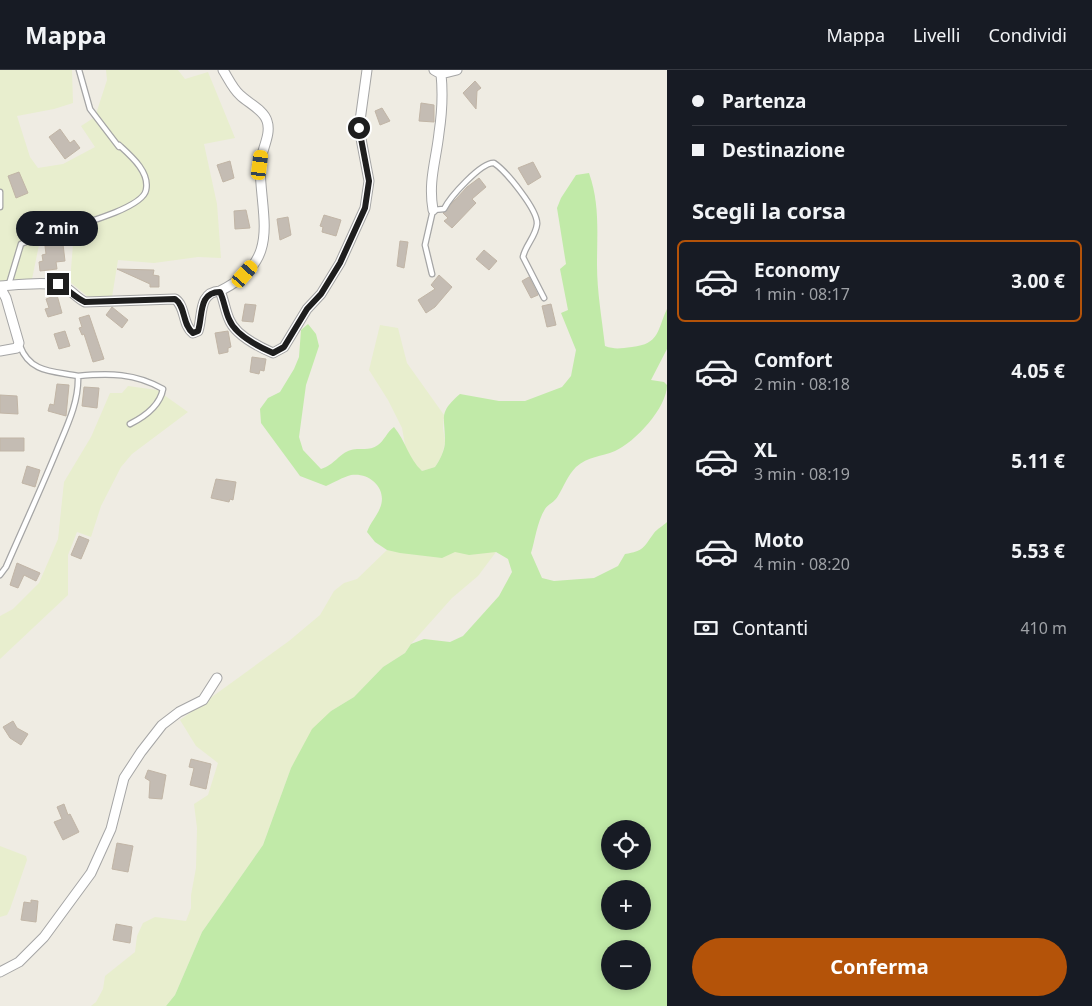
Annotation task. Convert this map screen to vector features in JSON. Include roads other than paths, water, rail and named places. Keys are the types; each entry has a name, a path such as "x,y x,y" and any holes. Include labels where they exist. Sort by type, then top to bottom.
{"street":[{"path":"0,351 17,348 19,343 3,286 58,284 67,288 75,297 85,302 175,299 179,302 189,330 193,333 198,331 207,296 212,292 220,292 238,282 263,249 266,236 260,165 268,129 267,121 261,113 238,94 223,70"},
{"path":"220,292 229,320 236,329 252,342 273,353 284,347 307,309 321,294 340,263 367,201 369,181 359,128 367,70"},
{"path":"433,210 431,196 432,166 440,132 438,72 457,70"},
{"path":"0,972 20,962 44,937 91,873 111,829 124,778 141,752 162,725 179,712 203,700 217,678"}],"lane":[{"path":"3,286 21,244 102,217 142,199 146,190 145,179 140,167 120,145 119,147 90,109 79,70"},
{"path":"432,274 425,245 433,210 444,209 456,192 484,165 490,163 499,166 510,178 536,217 536,228 523,257 544,298"},
{"path":"0,192 0,207"},
{"path":"19,343 27,361 35,366 78,376 107,373 133,376 163,389 161,398 140,419 130,424"},
{"path":"0,575 6,567 43,484 72,412 76,400 78,376"}]}
